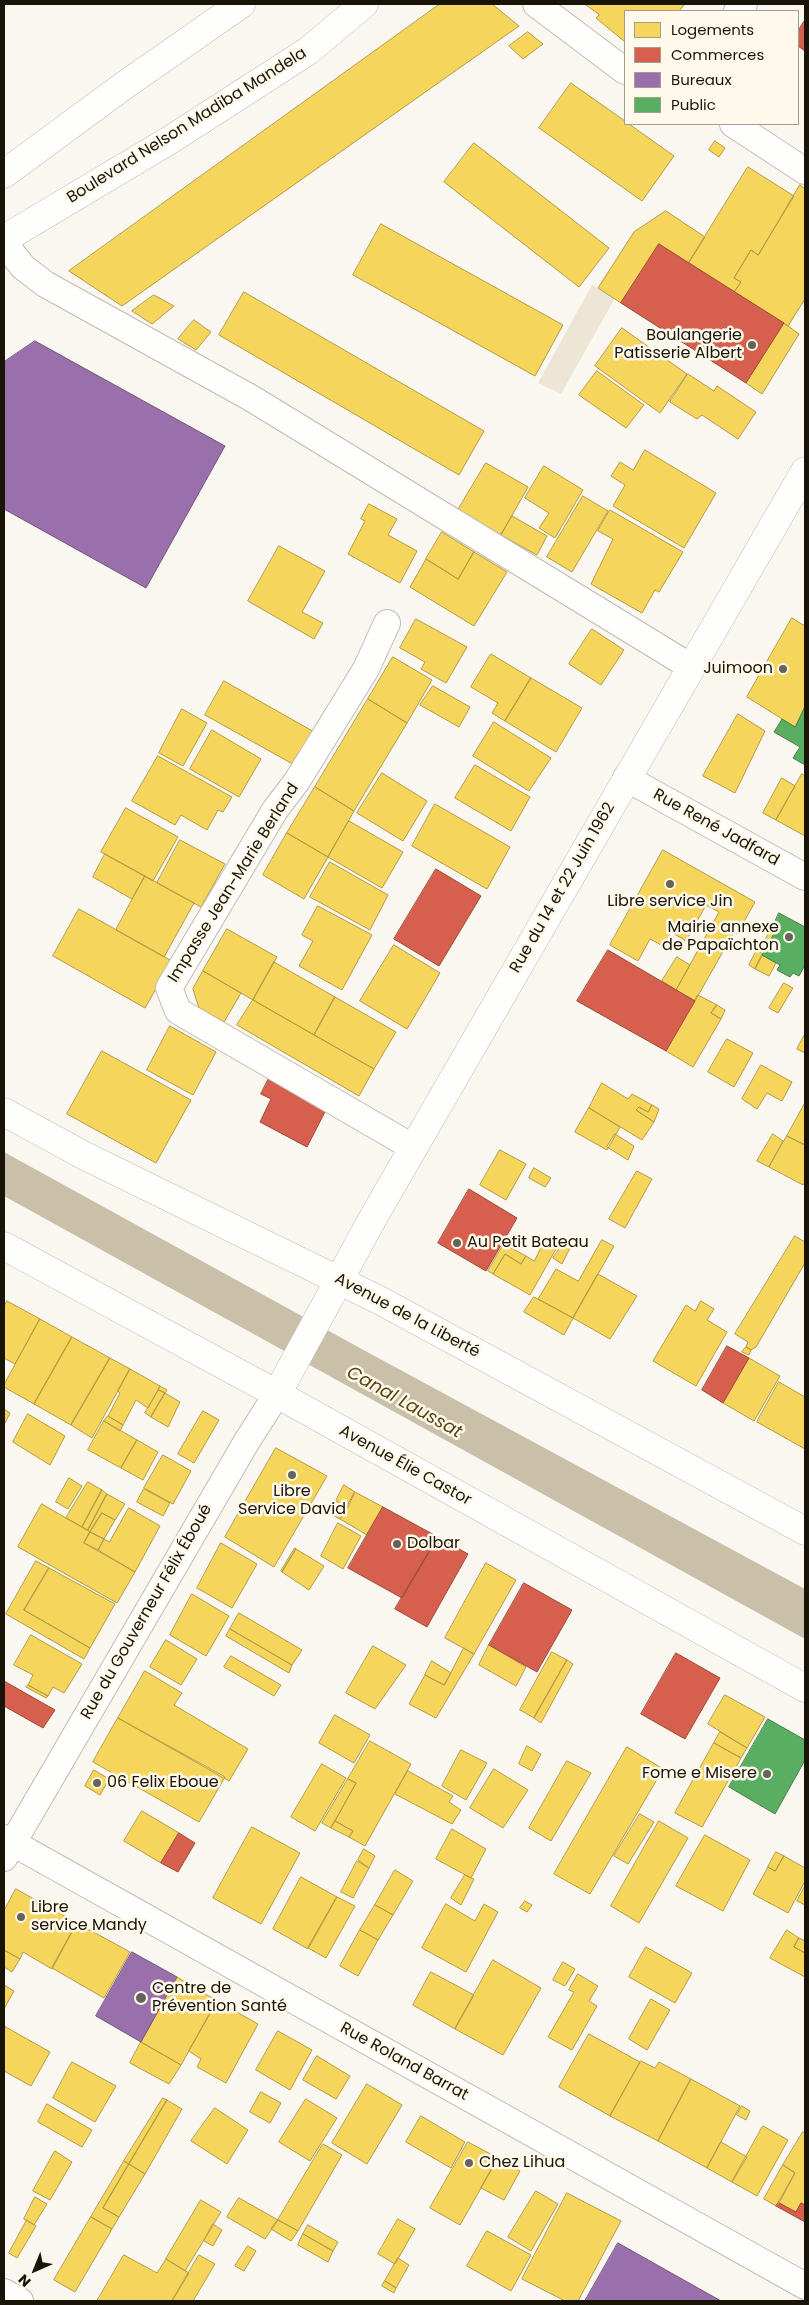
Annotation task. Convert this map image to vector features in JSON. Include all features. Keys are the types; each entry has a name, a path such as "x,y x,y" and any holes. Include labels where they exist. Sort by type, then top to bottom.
{"street":[{"path":"4,174 122,87 241,4"},
{"name":"Boulevard Nelson Madiba Mandela","path":"4,238 170,140 308,50 364,4"},
{"path":"536,4 624,70"},
{"path":"735,125 805,171"},
{"path":"4,243 22,267 45,284 251,398 691,667"},
{"name":"Rue du 14 et 22 Juin 1962","path":"292,1366 324,1306 626,778 805,472"},
{"name":"Impasse Jean-Marie Berland","path":"387,623 366,669 297,781 275,810 169,988 178,1011 414,1148"},
{"name":"Rue René Jadfard","path":"626,778 805,878"},
{"name":"Avenue de la Liberté","path":"4,1112 85,1156 339,1280 805,1531"},
{"name":"Avenue Élie Castor","path":"4,1246 277,1394 805,1688"},
{"name":"Rue du Gouverneur Félix Éboué","path":"6,1846 292,1366"},
{"name":"Rue Roland Barrat","path":"6,1846 805,2286"},
{"path":"4,2292 20,2301"}],"shaded area":[{"path":"592,285 615,298 561,394 538,383"}],"water":[{"name":"Canal Laussat","path":"4,1152 358,1347 805,1589 805,1639 4,1196"}],"building: Logements":[{"path":"440,4 492,4 519,26 122,306 69,271"},
{"path":"585,4 685,4 680,10 624,10 624,41 596,18 599,15"},
{"path":"528,32 543,44 523,59 509,46"},
{"path":"571,83 624,120 624,125 630,125 674,156 642,201 539,128"},
{"path":"715,141 725,148 719,157 709,150"},
{"path":"474,143 609,248 579,287 444,182"},
{"path":"748,167 794,196 758,255 751,250 734,278 741,282 734,292 688,264"},
{"path":"800,185 805,189 805,299 788,326 734,292 741,282 734,278 751,250 758,255"},
{"path":"666,211 705,237 688,264 659,244 621,303 598,288 634,232"},
{"path":"381,224 563,325 535,376 353,275"},
{"path":"244,292 484,431 459,475 219,335"},
{"path":"154,295 174,306 152,324 132,311"},
{"path":"194,320 211,332 196,350 178,339"},
{"path":"784,323 799,334 762,394 746,383"},
{"path":"622,328 687,374 660,413 595,366"},
{"path":"597,371 644,405 626,428 579,395"},
{"path":"688,374 714,391 717,386 756,412 738,439 702,415 697,419 670,402"},
{"path":"645,450 716,493 684,548 613,506 625,485 611,476 620,462 633,470"},
{"path":"486,463 528,487 501,535 458,510"},
{"path":"544,466 583,490 555,538 539,528 549,513 525,498"},
{"path":"583,496 608,511 572,572 547,557"},
{"path":"369,504 397,519 388,535 417,551 400,583 348,554 365,521 361,519"},
{"path":"610,510 683,552 659,592 655,590 642,613 591,584 613,539 598,531"},
{"path":"512,516 547,536 537,555 501,535"},
{"path":"442,532 474,552 458,579 426,559"},
{"path":"279,546 325,571 302,612 323,623 314,639 248,601"},
{"path":"474,552 507,572 474,626 410,587 426,559 458,579"},
{"path":"792,618 805,626 805,707 795,727 747,697"},
{"path":"416,619 467,647 446,683 421,669 425,662 400,648"},
{"path":"592,629 624,650 601,685 569,664"},
{"path":"491,654 531,678 505,721 492,713 498,703 471,687"},
{"path":"393,657 432,680 407,723 368,699"},
{"path":"531,678 582,708 556,752 505,721"},
{"path":"224,681 316,733 298,767 205,715"},
{"path":"433,686 470,707 459,727 420,705"},
{"path":"368,699 407,723 354,811 315,787"},
{"path":"182,709 207,723 183,766 159,753"},
{"path":"738,714 765,731 735,793 703,776"},
{"path":"494,722 551,758 529,791 473,756"},
{"path":"212,730 261,759 239,797 190,769"},
{"path":"158,756 232,797 223,812 218,810 207,830 181,815 175,825 132,801"},
{"path":"475,765 530,797 511,831 455,798"},
{"path":"382,773 427,801 403,841 357,813"},
{"path":"802,774 805,776 805,836 776,820"},
{"path":"782,778 795,786 776,820 763,813"},
{"path":"315,787 354,811 328,857 287,833"},
{"path":"435,804 510,847 487,889 412,846"},
{"path":"126,808 178,837 153,881 101,852"},
{"path":"349,821 403,852 382,888 328,857"},
{"path":"287,833 328,857 304,899 263,875"},
{"path":"180,840 225,864 201,907 157,883"},
{"path":"663,850 755,902 737,934 734,932 695,1001 676,990 719,912 706,905 686,941 671,932 663,946 650,939 638,961 610,945"},
{"path":"105,854 145,876 132,899 93,877"},
{"path":"330,862 388,895 370,930 310,897"},
{"path":"145,876 194,903 164,957 116,930"},
{"path":"318,906 372,935 342,990 299,966 313,941 302,935"},
{"path":"79,909 172,961 145,1008 53,956"},
{"path":"775,922 779,925 767,946 763,944"},
{"path":"227,929 277,957 253,1000 203,971"},
{"path":"394,945 440,973 407,1029 360,1001"},
{"path":"757,950 763,954 755,969 749,965"},
{"path":"762,955 776,963 769,976 755,969"},
{"path":"677,957 690,965 676,990 662,981"},
{"path":"274,962 335,997 314,1035 253,1000"},
{"path":"203,971 241,993 224,1022 199,1008 193,989"},
{"path":"784,983 793,988 778,1013 769,1008"},
{"path":"698,995 717,1005 711,1013 721,1019 693,1067 666,1051"},
{"path":"335,997 396,1032 374,1069 314,1035"},
{"path":"253,1000 374,1069 359,1096 237,1025"},
{"path":"717,1005 725,1010 721,1019 711,1013"},
{"path":"170,1026 216,1052 193,1095 147,1070"},
{"path":"805,1034 805,1053 797,1049"},
{"path":"727,1039 753,1053 734,1087 708,1072"},
{"path":"102,1051 191,1100 156,1163 67,1114"},
{"path":"761,1065 792,1082 782,1101 767,1093 757,1109 742,1099"},
{"path":"602,1083 628,1099 632,1094 652,1105 648,1112 639,1107 636,1110 654,1122 642,1140 589,1108"},
{"path":"805,1103 805,1145 787,1136"},
{"path":"652,1105 659,1109 654,1122 636,1110 639,1107 648,1112"},
{"path":"589,1108 620,1127 607,1150 575,1132"},
{"path":"615,1134 634,1146 628,1160 607,1147"},
{"path":"773,1134 783,1141 769,1167 757,1161"},
{"path":"787,1136 805,1145 805,1182 803,1185 769,1167"},
{"path":"500,1150 526,1164 506,1200 480,1185"},
{"path":"534,1168 551,1178 545,1187 529,1178"},
{"path":"637,1171 652,1179 625,1228 609,1219"},
{"path":"795,1236 805,1242 805,1263 756,1347 751,1350 746,1347 748,1342 735,1334"},
{"path":"602,1240 614,1246 573,1318 538,1299 556,1269 578,1281"},
{"path":"544,1242 556,1249 530,1295 493,1274 505,1254 521,1264 526,1256 534,1261"},
{"path":"504,1244 526,1256 521,1264 505,1254 493,1274 488,1271"},
{"path":"563,1244 570,1248 562,1264 553,1258"},
{"path":"598,1274 637,1296 610,1339 573,1318"},
{"path":"534,1297 573,1318 564,1335 524,1312"},
{"path":"7,1301 40,1319 15,1364 4,1358 4,1307"},
{"path":"701,1301 714,1309 707,1320 727,1332 696,1386 653,1361 686,1305 695,1311"},
{"path":"40,1319 72,1337 34,1404 4,1387 4,1385"},
{"path":"72,1337 110,1358 71,1425 34,1404"},
{"path":"746,1347 751,1350 749,1355 742,1352"},
{"path":"110,1358 130,1369 92,1438 71,1425"},
{"path":"749,1358 780,1376 754,1421 723,1403"},
{"path":"130,1369 160,1386 148,1408 136,1400 123,1425 108,1416 120,1393 118,1391"},
{"path":"779,1382 805,1397 805,1449 757,1422"},
{"path":"160,1386 167,1390 165,1393 159,1390"},
{"path":"159,1390 165,1393 151,1417 145,1413"},
{"path":"165,1393 180,1402 168,1427 151,1417"},
{"path":"4,1409 10,1413 4,1425"},
{"path":"203,1411 219,1420 194,1463 178,1454"},
{"path":"28,1414 65,1436 50,1465 13,1442"},
{"path":"108,1416 123,1425 120,1431 104,1421"},
{"path":"104,1421 137,1440 121,1468 88,1450"},
{"path":"137,1440 158,1452 143,1480 121,1468"},
{"path":"276,1448 327,1476 274,1567 225,1537"},
{"path":"163,1455 191,1471 173,1504 144,1488"},
{"path":"69,1478 82,1486 68,1509 56,1502"},
{"path":"88,1482 102,1490 82,1527 66,1518"},
{"path":"344,1485 355,1492 348,1507 336,1501"},
{"path":"144,1489 170,1503 163,1516 137,1502"},
{"path":"102,1490 107,1494 88,1530 82,1527"},
{"path":"355,1492 383,1507 367,1535 340,1519"},
{"path":"107,1494 125,1504 115,1520 102,1513 90,1532 88,1530"},
{"path":"336,1501 348,1507 340,1519 328,1513"},
{"path":"42,1504 90,1532 84,1543 135,1572 117,1603 18,1547"},
{"path":"129,1508 160,1526 135,1572 98,1550 104,1539 109,1542"},
{"path":"102,1513 115,1520 104,1539 90,1532"},
{"path":"338,1523 361,1536 343,1569 321,1556"},
{"path":"90,1532 104,1539 98,1550 84,1543"},
{"path":"221,1543 257,1564 232,1608 197,1588"},
{"path":"296,1549 282,1572 281,1571"},
{"path":"296,1549 324,1566 309,1590 282,1572"},
{"path":"36,1561 49,1568 24,1610 90,1648 84,1659 6,1614"},
{"path":"486,1563 516,1580 474,1654 445,1638"},
{"path":"49,1568 115,1604 90,1648 24,1610"},
{"path":"192,1594 229,1616 206,1656 170,1635"},
{"path":"239,1613 302,1650 292,1665 230,1629"},
{"path":"230,1629 292,1665 289,1673 226,1636"},
{"path":"31,1635 82,1664 64,1693 53,1687 48,1696 28,1685 33,1675 14,1665"},
{"path":"166,1640 197,1659 181,1685 150,1667"},
{"path":"489,1645 526,1667 516,1686 479,1665"},
{"path":"373,1646 406,1665 375,1709 346,1693"},
{"path":"464,1648 474,1654 436,1718 409,1704 425,1675 444,1685"},
{"path":"552,1652 567,1660 534,1718 520,1710"},
{"path":"231,1656 281,1685 274,1696 224,1667"},
{"path":"567,1660 573,1664 541,1723 534,1718"},
{"path":"432,1661 451,1673 444,1685 425,1675"},
{"path":"145,1671 182,1693 174,1705 248,1749 229,1781 118,1718"},
{"path":"28,1685 48,1696 46,1698 26,1687"},
{"path":"725,1695 765,1717 747,1748 708,1724"},
{"path":"335,1715 370,1735 354,1763 319,1743"},
{"path":"118,1718 225,1777 199,1822 93,1762"},
{"path":"720,1732 747,1748 741,1758 714,1743"},
{"path":"370,1741 411,1764 365,1846 349,1837 353,1831 335,1821 356,1783 348,1779"},
{"path":"714,1743 741,1758 702,1827 675,1813"},
{"path":"527,1746 541,1754 532,1771 519,1764"},
{"path":"627,1747 663,1769 590,1894 554,1874"},
{"path":"461,1750 487,1763 466,1800 442,1786"},
{"path":"567,1761 591,1773 551,1841 529,1828"},
{"path":"322,1764 346,1778 315,1831 291,1817"},
{"path":"494,1769 528,1790 503,1828 470,1808"},
{"name":"06 Felix Eboue","path":"94,1770 109,1779 100,1795 85,1786"},
{"path":"408,1771 453,1796 449,1802 461,1810 452,1824 395,1794"},
{"path":"348,1779 356,1783 331,1828 322,1823"},
{"path":"142,1811 179,1833 161,1863 124,1841"},
{"path":"640,1814 654,1822 628,1864 614,1856"},
{"path":"335,1821 353,1831 349,1837 331,1828"},
{"path":"659,1821 688,1838 639,1923 611,1906"},
{"path":"252,1827 300,1853 261,1924 213,1898"},
{"path":"452,1829 486,1849 471,1878 436,1859"},
{"path":"705,1835 750,1860 723,1911 676,1886"},
{"path":"364,1849 375,1856 369,1868 358,1860"},
{"path":"776,1852 784,1856 775,1871 768,1867"},
{"path":"784,1856 805,1868 805,1881 788,1913 753,1894 768,1867 775,1871"},
{"path":"357,1861 369,1868 353,1898 341,1892"},
{"path":"395,1870 413,1881 393,1915 375,1905"},
{"path":"465,1875 474,1879 461,1905 451,1898"},
{"path":"301,1877 337,1897 308,1949 273,1929"},
{"path":"805,1886 805,1905 797,1901"},
{"path":"16,1889 77,1923 52,1969 23,1952 20,1959 4,1950 4,1911"},
{"path":"337,1897 355,1906 326,1958 308,1948"},
{"path":"525,1901 532,1905 527,1912 520,1908"},
{"path":"446,1904 475,1921 484,1904 498,1912 466,1972 422,1948"},
{"path":"375,1905 393,1915 378,1940 360,1930"},
{"path":"77,1923 130,1952 104,1998 52,1968"},
{"path":"360,1930 378,1940 358,1976 340,1966"},
{"path":"787,1930 799,1938 794,1947 805,1953 805,1977 770,1958"},
{"path":"799,1938 805,1941 805,1953 794,1947"},
{"path":"646,1947 692,1973 675,2003 629,1977"},
{"path":"4,1950 20,1959 12,1972 4,1967"},
{"path":"493,1960 541,1988 503,2055 455,2029"},
{"path":"563,1962 575,1969 565,1986 553,1980"},
{"path":"431,1972 474,1995 455,2029 413,2005"},
{"path":"578,1974 598,1986 589,2001 597,2006 572,2050 548,2037 574,1992 569,1990"},
{"path":"177,1977 217,2001 181,2065 141,2042"},
{"path":"4,1985 14,1991 4,2009"},
{"path":"651,1999 670,2010 647,2050 629,2039"},
{"path":"217,2001 258,2024 226,2083 197,2067 201,2059 189,2051"},
{"path":"4,2026 50,2052 31,2086 4,2071"},
{"path":"278,2031 312,2050 290,2090 256,2070"},
{"path":"589,2034 640,2062 610,2116 559,2087"},
{"path":"141,2042 181,2065 169,2084 130,2063"},
{"path":"317,2056 350,2076 336,2099 303,2080"},
{"path":"641,2061 655,2068 659,2062 691,2079 658,2141 610,2116"},
{"path":"72,2062 116,2086 95,2122 53,2098"},
{"path":"691,2079 740,2106 707,2168 658,2141"},
{"path":"367,2084 402,2105 367,2164 332,2143"},
{"path":"261,2092 281,2103 270,2123 250,2112"},
{"path":"163,2098 167,2100 129,2164 124,2161"},
{"path":"306,2099 337,2118 310,2161 279,2142"},
{"path":"167,2100 182,2109 145,2174 129,2164"},
{"path":"47,2104 92,2130 82,2147 38,2122"},
{"path":"742,2106 750,2111 746,2120 737,2115"},
{"path":"215,2108 248,2130 227,2164 191,2141"},
{"path":"421,2116 465,2142 451,2168 406,2142"},
{"path":"763,2126 788,2140 757,2196 732,2182"},
{"path":"803,2132 805,2133 805,2205 801,2203 796,2212 779,2203 795,2173 783,2165"},
{"path":"468,2142 498,2158 460,2225 430,2208"},
{"path":"721,2142 747,2157 732,2182 707,2168"},
{"path":"323,2144 342,2155 298,2231 278,2220"},
{"path":"55,2151 72,2162 50,2200 33,2191"},
{"path":"498,2158 520,2171 504,2200 481,2188"},
{"path":"124,2161 129,2164 103,2208 119,2217 112,2229 91,2217"},
{"path":"129,2164 145,2174 119,2217 103,2208"},
{"path":"783,2165 795,2173 776,2206 764,2199"},
{"path":"536,2191 558,2204 531,2251 508,2237"},
{"path":"567,2193 621,2221 578,2301 565,2301 522,2279"},
{"path":"35,2197 47,2204 34,2225 24,2219"},
{"path":"239,2198 278,2220 265,2239 227,2217"},
{"path":"201,2200 221,2212 185,2271 166,2259"},
{"path":"91,2217 112,2229 75,2292 54,2280"},
{"path":"398,2219 415,2229 395,2264 378,2254"},
{"path":"27,2220 36,2226 17,2258 9,2253"},
{"path":"278,2220 298,2231 291,2241 271,2229"},
{"path":"213,2224 222,2230 213,2246 204,2241"},
{"path":"308,2225 338,2242 333,2251 303,2234"},
{"path":"487,2231 531,2255 511,2291 467,2266"},
{"path":"303,2234 333,2251 328,2262 298,2245"},
{"path":"248,2246 256,2251 244,2271 235,2266"},
{"path":"124,2255 157,2273 166,2259 189,2273 172,2301 97,2301"},
{"path":"199,2255 215,2264 193,2301 172,2301"},
{"path":"398,2258 409,2265 396,2288 385,2281"},
{"path":"385,2281 396,2288 394,2293 382,2286"}],"building: Commerces":[{"path":"805,20 805,51 799,47 799,29"},
{"path":"659,244 784,323 746,383 621,303"},
{"path":"436,869 481,896 439,966 394,939"},
{"path":"608,950 695,1001 666,1051 577,1001"},
{"path":"269,1078 327,1108 307,1147 260,1122 271,1099 261,1094"},
{"path":"469,1189 517,1218 486,1271 438,1243"},
{"path":"727,1346 749,1358 723,1403 702,1390"},
{"path":"383,1507 438,1537 402,1598 348,1568"},
{"path":"438,1537 468,1554 427,1627 395,1609"},
{"path":"524,1583 572,1610 537,1672 489,1645"},
{"path":"676,1653 720,1678 685,1739 641,1714"},
{"path":"4,1681 55,1710 43,1728 4,1706"},
{"path":"179,1833 195,1843 178,1872 161,1863"},
{"path":"779,2203 796,2212 801,2203 805,2205 805,2222 776,2206"}],"building: Bureaux":[{"path":"35,341 225,446 146,588 4,509 4,362"},
{"path":"132,1952 177,1977 141,2042 96,2016"},
{"path":"618,2243 721,2301 585,2301"}],"building: Public":[{"path":"805,707 805,765 793,758 800,747 774,732 782,719 795,727"},
{"name":"Mairie annexe de Papaïchton","path":"779,913 805,927 805,965 799,976 793,973 790,977 777,970 780,965 762,955 779,925 775,922"},
{"name":"Fome e Misere","path":"768,1719 805,1740 805,1760 775,1814 729,1787"}],"place":[{"name":"Boulangerie Patisserie Albert","path":"752,345"},
{"name":"Juimoon","path":"783,669"},
{"name":"Libre service Jin","path":"670,884"},
{"name":"Mairie annexe de Papaïchton","path":"789,937"},
{"name":"Au Petit Bateau","path":"457,1243"},
{"name":"Libre Service David","path":"292,1475"},
{"name":"Dolbar","path":"397,1544"},
{"name":"Fome e Misere","path":"767,1774"},
{"name":"06 Felix Eboue","path":"97,1783"},
{"name":"Libre service Mandy","path":"21,1917"},
{"name":"Centre de Prévention Santé","path":"141,1998"},
{"name":"Chez Lihua","path":"469,2163"}]}
